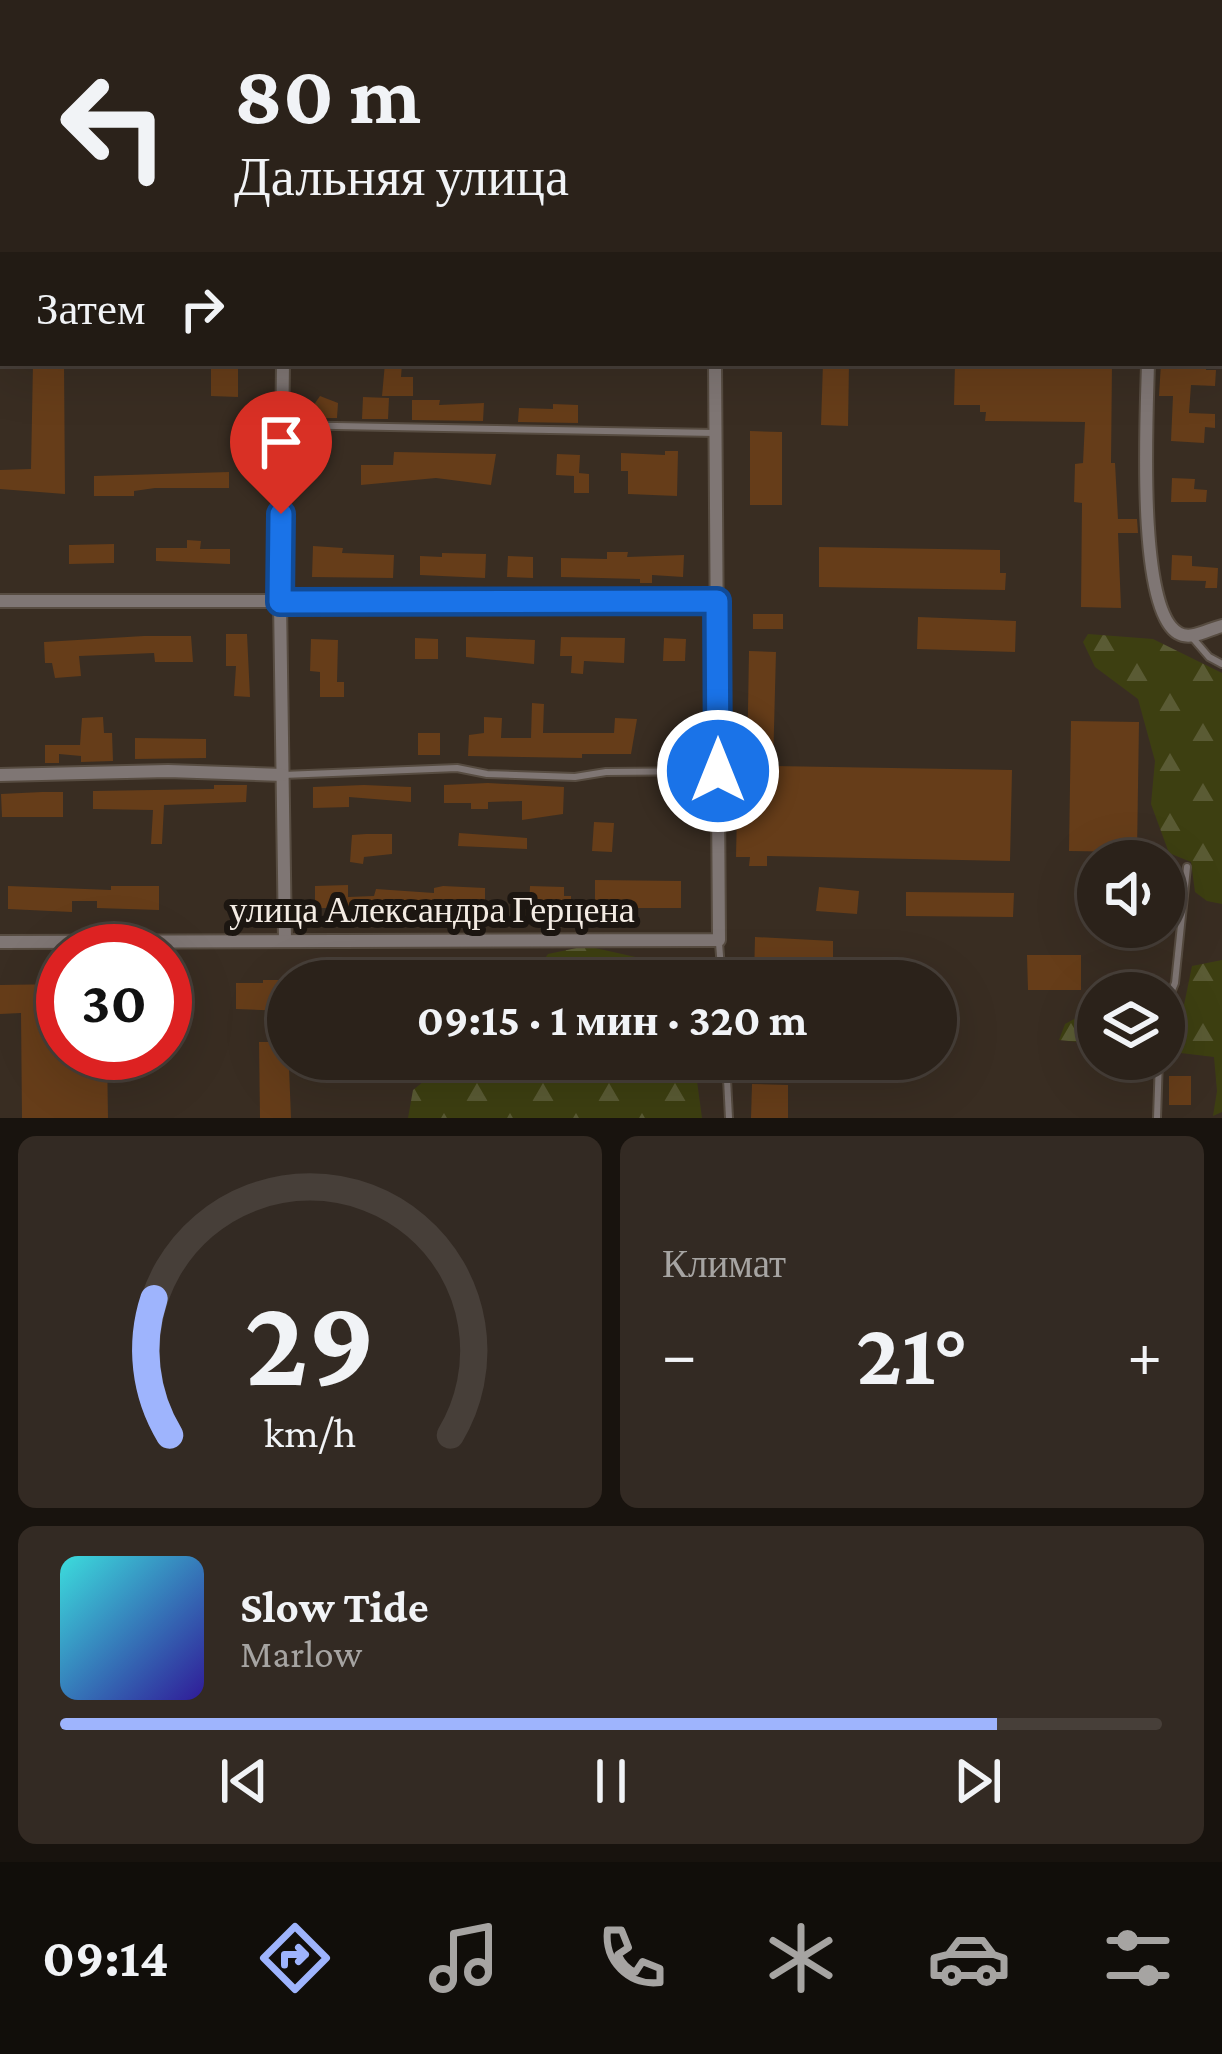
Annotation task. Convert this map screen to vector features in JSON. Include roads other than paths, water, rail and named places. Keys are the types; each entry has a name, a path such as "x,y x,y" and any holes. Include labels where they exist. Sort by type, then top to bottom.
{"street":[{"path":"283,366 280,602 285,941"},
{"path":"716,366 719,940"},
{"path":"1148,366 1144,466 1156,600 1165,621 1181,635 1222,626"},
{"path":"0,601 717,601"},
{"path":"0,775 168,771 283,775"},
{"name":"улица Александра Герцена","path":"0,942 719,940"}],"lane":[{"path":"282,425 716,433"},
{"path":"1191,636 1222,664"},
{"path":"283,775 457,768 487,774 574,777 606,772 718,771"},
{"path":"1176,972 1187,867"},
{"path":"719,940 720,960"},
{"path":"727,1080 729,1118"},
{"path":"1156,1118 1158,1080"}]}
